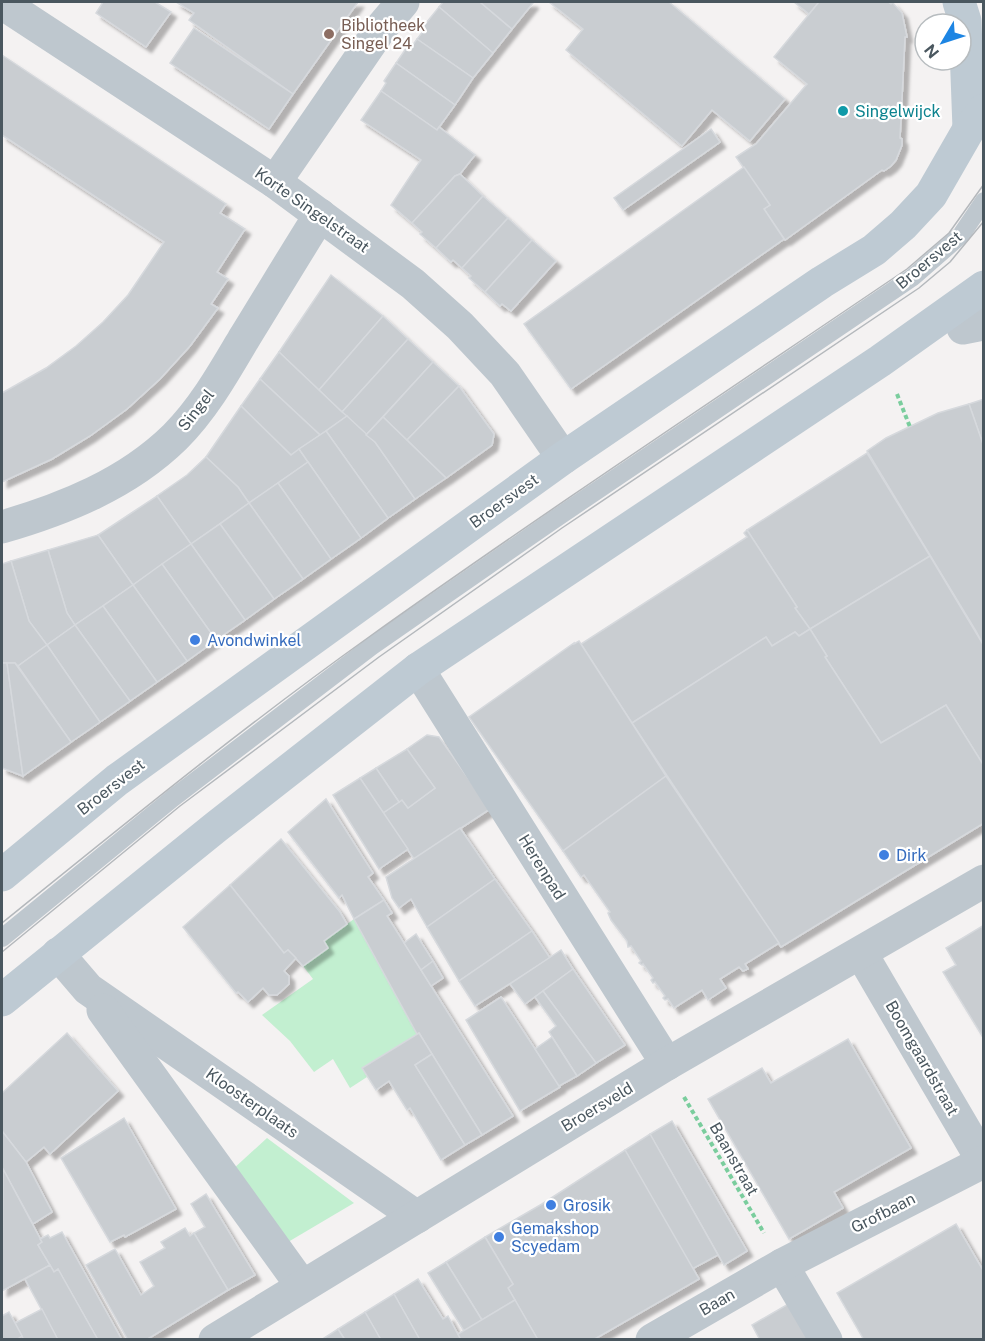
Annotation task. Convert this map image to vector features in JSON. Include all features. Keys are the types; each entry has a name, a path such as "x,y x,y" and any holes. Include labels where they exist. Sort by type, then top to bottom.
{"main road":[{"path":"959,2 965,21 976,119"},
{"name":"Broersvest","path":"2,874 117,780 563,458 822,282 874,250 903,225 931,195 976,119"},
{"path":"5,988 58,954 418,669 880,361 984,286"}],"street":[{"path":"275,182 381,28 403,2"},
{"name":"Korte Singelstraat","path":"13,5 275,182 412,284 460,326 505,374 563,458"},
{"name":"Singel","path":"2,527 36,517 87,497 133,471 175,437 208,397 320,215"},
{"name":"Herenpad","path":"418,669 667,1064"},
{"name":"Broersveld","path":"215,1340 667,1064 984,881"},
{"name":"Boomgaardstraat","path":"861,953 983,1162"},
{"name":"Kloosterplaats","path":"58,954 88,989 302,1286"},
{"name":"Kloosterplaats","path":"88,989 417,1217"},
{"name":"Grofbaan","path":"782,1265 983,1162"},
{"path":"782,1265 826,1340"},
{"name":"Baan","path":"652,1340 782,1265"}],"lane":[{"name":"Broersvest","path":"2,938 173,798 372,646 555,519 913,277 961,235 982,207"}],"path":[{"name":"Baanstraat","path":"667,1064 782,1265"}],"green space":[{"path":"354,919 417,1034 362,1068 367,1077 350,1088 333,1059 314,1072 290,1041 262,1015 313,979 303,966 327,948 324,941"},
{"path":"267,1138 354,1203 283,1245 232,1170"}],"building":[{"path":"103,2 155,2 171,12 146,47 96,13"},
{"path":"176,2 358,2 293,94 189,20 194,13"},
{"path":"443,2 480,2 512,29 493,53 439,7"},
{"path":"480,2 531,2 533,3 512,29"},
{"path":"549,2 669,2 785,99 750,141 712,110 682,146 566,50 583,29"},
{"path":"794,2 819,2 809,14"},
{"name":"Singelwijck","path":"819,2 888,2 891,4 892,2 902,13 907,37 905,37 900,138 902,145 891,166 882,170 785,240 764,209 770,205 736,157 756,144 807,84 774,57"},
{"path":"439,7 493,53 473,78 417,39 424,30 422,28"},
{"path":"194,28 293,94 269,129 170,63"},
{"path":"417,39 473,78 455,105 396,63 407,47 410,49"},
{"path":"2,55 226,204 220,213 245,229 217,272 228,279 211,304 218,308 190,346 160,379 127,409 90,436 52,459 2,482 2,393 46,368 103,322 128,295 164,242 2,135"},
{"path":"396,63 455,105 437,130 381,91 386,83 384,81"},
{"path":"381,91 437,130 439,127 475,155 460,174 455,176 412,223 391,205 421,160 361,120"},
{"path":"711,129 720,142 623,210 614,198"},
{"path":"744,167 770,205 764,209 784,239 571,389 524,324"},
{"path":"460,174 483,196 436,248 420,234 422,232 412,223 455,176"},
{"path":"483,196 508,218 462,268 453,260 451,262 436,248"},
{"path":"508,218 532,240 485,292 469,278 471,276 462,268"},
{"path":"532,240 556,261 511,311 502,304 500,306 485,292"},
{"path":"331,275 383,316 319,390 279,352"},
{"path":"383,316 408,339 342,412 319,390"},
{"path":"408,339 433,362 366,435 342,412"},
{"path":"279,352 347,416 320,435 260,379"},
{"path":"433,362 459,386 407,440 383,417"},
{"path":"260,379 320,435 291,455 241,406"},
{"path":"459,386 494,434 492,445 446,478 407,440"},
{"path":"984,399 984,447 969,404"},
{"path":"969,404 984,447 984,646 867,451 886,438 938,413"},
{"path":"241,406 291,455 299,449 308,462 249,503 238,487 206,457"},
{"path":"347,416 375,442 415,499 388,518 326,431"},
{"path":"383,417 446,478 415,499 375,442 366,435"},
{"path":"326,431 388,518 361,538 299,449"},
{"path":"867,453 930,556 810,629 747,530"},
{"path":"206,457 238,487 249,503 191,544 157,496 187,475"},
{"path":"308,462 361,538 331,559 278,483"},
{"path":"278,483 331,559 303,579 249,503"},
{"path":"157,496 191,544 133,585 98,535"},
{"path":"249,503 303,579 274,599 220,524"},
{"path":"220,524 274,599 245,620 191,544"},
{"path":"747,530 810,629 799,636 795,632 772,646 766,637 632,723 581,644 747,537 744,533"},
{"path":"98,535 133,585 75,625 67,613 48,550"},
{"path":"191,544 245,620 216,640 162,564"},
{"path":"48,550 67,613 75,625 47,645 29,621 11,561"},
{"path":"930,556 984,646 984,766 946,705 881,743 825,657 827,656 810,629"},
{"path":"11,561 29,621 47,645 18,666 15,663 2,663 2,564"},
{"path":"162,564 216,640 187,661 133,585"},
{"path":"133,585 187,661 157,682 103,606"},
{"path":"103,606 157,682 130,701 75,625"},
{"path":"75,625 130,701 100,722 47,645"},
{"path":"810,629 827,656 825,657 881,743 946,705 984,766 984,823 781,947 632,723 766,637 772,646 795,632 799,636"},
{"path":"579,641 666,776 563,851 469,717"},
{"path":"47,645 100,722 71,742 18,666"},
{"path":"2,663 7,663 23,776 2,768"},
{"path":"7,663 15,663 71,742 23,776"},
{"path":"427,735 439,737 490,809 414,859 383,813 402,800 408,808 435,788 407,749"},
{"path":"407,749 435,788 408,808 402,800 399,802 376,768"},
{"path":"376,768 399,802 383,813 360,778"},
{"path":"666,776 779,943 745,964 748,969 743,971 739,967 720,979 726,988 708,1000 702,990 674,1008 668,999 663,998 665,996 655,982 653,983 651,980 653,978 643,964 639,963 641,961 631,946 628,947 627,941 611,920 608,913 610,912 584,875 581,877 563,851"},
{"path":"360,778 408,849 379,869 333,795"},
{"path":"326,799 373,873 368,877 384,900 354,919 342,895 339,898 288,832"},
{"path":"460,828 495,879 427,927 411,899 399,908 392,898 386,877"},
{"path":"281,839 340,912 347,924 324,941 328,948 303,966 288,950 284,953 230,885"},
{"path":"495,879 532,931 459,981 427,927"},
{"path":"230,885 284,953 288,950 296,958 284,971 289,976 289,984 277,995 269,995 263,988 248,1002 238,992 236,993 183,927"},
{"path":"384,900 392,913 387,916 513,1116 482,1135 419,1033 417,1034 354,919"},
{"path":"984,925 984,1039 943,972 956,965 946,948"},
{"path":"532,931 550,958 475,1006 459,981"},
{"path":"416,934 433,961 421,970 404,943"},
{"path":"561,950 573,969 525,1004 510,984"},
{"path":"433,961 443,978 431,986 421,970"},
{"path":"573,969 625,1045 596,1063 543,991"},
{"path":"543,991 596,1063 577,1076 549,1032 556,1026 535,997"},
{"path":"501,997 560,1087 520,1111 466,1020"},
{"path":"67,1033 118,1091 50,1154 44,1147 26,1162 2,1131 2,1093"},
{"path":"419,1033 432,1054 415,1065 465,1145 441,1160 410,1108 407,1110 389,1081 376,1090 362,1068"},
{"path":"552,1037 577,1076 559,1086 535,1049"},
{"path":"848,1039 911,1148 834,1192 843,1208 789,1239 708,1099 762,1068 771,1083"},
{"path":"432,1054 482,1135 465,1145 415,1065"},
{"path":"124,1118 176,1209 125,1237 124,1235 110,1242 61,1158"},
{"path":"672,1121 747,1251 724,1265 650,1134"},
{"path":"2,1131 26,1162 52,1212 33,1224 2,1167"},
{"path":"650,1134 718,1255 692,1269 625,1150"},
{"path":"625,1150 699,1279 593,1340 538,1340 508,1288 513,1284 485,1237 542,1204"},
{"path":"3,1169 42,1242 38,1245 50,1265 2,1291"},
{"path":"206,1194 255,1275 228,1290 194,1233 205,1227 191,1204"},
{"path":"956,1224 984,1272 984,1340 864,1340 837,1293"},
{"path":"185,1228 190,1236 194,1233 228,1290 146,1340 128,1340 86,1265 115,1249 141,1295 154,1286 140,1262 165,1248 161,1242"},
{"path":"62,1232 122,1340 98,1340 58,1269 54,1272 38,1245 42,1242 40,1239 48,1235 50,1238"},
{"path":"485,1237 513,1284 508,1288 515,1300 482,1320 446,1262"},
{"path":"446,1262 482,1320 464,1331 428,1273"},
{"path":"50,1265 54,1272 58,1269 98,1340 58,1340 25,1279"},
{"path":"418,1279 443,1319 448,1316 461,1340 420,1340 394,1294"},
{"path":"394,1294 420,1340 381,1340 365,1312"},
{"path":"515,1300 538,1340 461,1340 458,1334"},
{"path":"790,1303 812,1340 760,1340 752,1325"},
{"path":"42,1309 58,1340 24,1340 15,1323"},
{"path":"9,1312 22,1336 16,1340 2,1340 2,1316"},
{"path":"365,1312 381,1340 345,1340 338,1329"},
{"path":"338,1329 345,1340 321,1340"}],"tram line":[{"path":"2,923 229,741 369,637 570,497 907,269 949,233 984,184"},
{"path":"2,952 180,806 379,657 562,528 919,288 950,262 984,221"}],"place":[{"name":"Bibliotheek Singel 24","path":"329,34"},
{"name":"Singelwijck","path":"843,111"},
{"name":"Avondwinkel","path":"195,640"},
{"name":"Dirk","path":"884,855"},
{"name":"Grosik","path":"551,1205"},
{"name":"Gemakshop Scyedam","path":"499,1237"}]}
